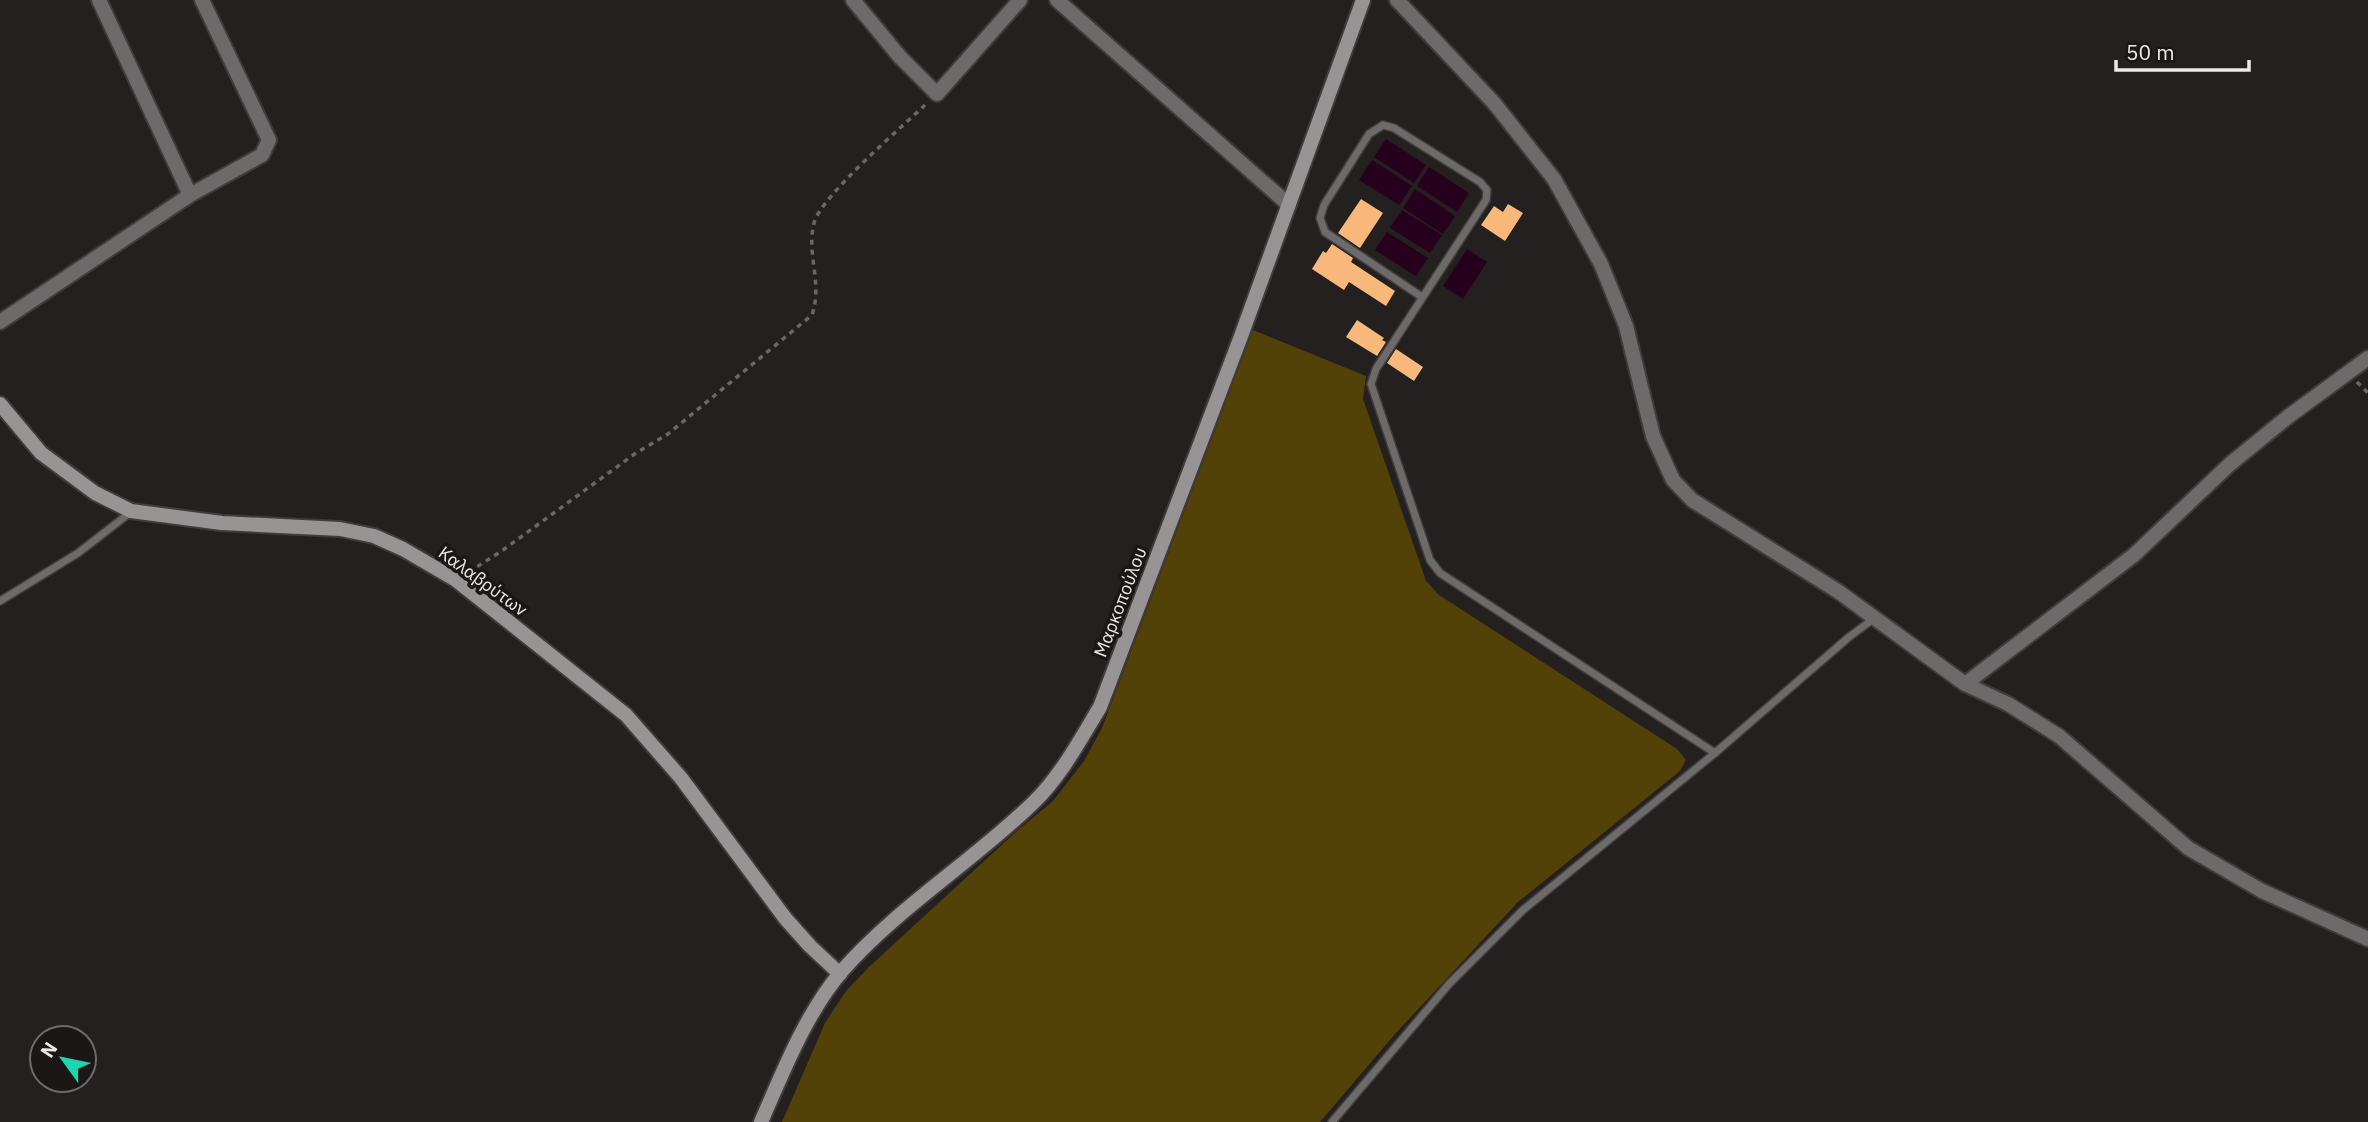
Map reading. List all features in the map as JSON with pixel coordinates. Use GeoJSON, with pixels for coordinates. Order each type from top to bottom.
{"type":"FeatureCollection","features":[{"type":"Feature","properties":{"kind":"main road","name":"Μαρκοπούλου"},"geometry":{"type":"LineString","coordinates":[[761,1122],[811,1018],[840,974],[876,937],[1035,802],[1072,754],[1100,707],[1226,377],[1363,0]]}},
{"type":"Feature","properties":{"kind":"main road","name":"Καλαβρύτων"},"geometry":{"type":"LineString","coordinates":[[0,404],[41,453],[94,493],[131,511],[222,523],[340,529],[374,536],[403,549],[456,580],[626,716],[681,778],[785,918],[840,974]]}},
{"type":"Feature","properties":{"kind":"street"},"geometry":{"type":"LineString","coordinates":[[99,0],[190,195]]}},
{"type":"Feature","properties":{"kind":"street"},"geometry":{"type":"LineString","coordinates":[[0,322],[190,195],[262,155],[269,140],[202,0]]}},
{"type":"Feature","properties":{"kind":"street"},"geometry":{"type":"LineString","coordinates":[[853,0],[900,57],[937,94],[1020,0]]}},
{"type":"Feature","properties":{"kind":"street"},"geometry":{"type":"LineString","coordinates":[[1056,0],[1289,205]]}},
{"type":"Feature","properties":{"kind":"street"},"geometry":{"type":"LineString","coordinates":[[1397,0],[1494,103],[1554,179],[1601,264],[1626,326],[1653,436],[1673,480],[1692,500],[1876,617],[1965,684],[2008,704],[2059,736],[2188,848],[2262,891],[2368,939]]}},
{"type":"Feature","properties":{"kind":"street"},"geometry":{"type":"LineString","coordinates":[[1965,684],[2134,555],[2230,464],[2289,415],[2368,358]]}},
{"type":"Feature","properties":{"kind":"lane"},"geometry":{"type":"LineString","coordinates":[[1422,297],[1325,232],[1320,218],[1324,205],[1369,134],[1382,125],[1394,128],[1480,182],[1487,190],[1486,200],[1376,369],[1371,384],[1430,560],[1440,573],[1715,753]]}},
{"type":"Feature","properties":{"kind":"lane"},"geometry":{"type":"LineString","coordinates":[[0,601],[78,552],[131,511]]}},
{"type":"Feature","properties":{"kind":"lane"},"geometry":{"type":"LineString","coordinates":[[1332,1122],[1448,984],[1522,910],[1715,753],[1849,636],[1876,617]]}},
{"type":"Feature","properties":{"kind":"path"},"geometry":{"type":"LineString","coordinates":[[456,580],[503,550],[636,453],[668,434],[812,315],[817,300],[812,240],[814,222],[833,194],[937,94]]}},
{"type":"Feature","properties":{"kind":"shaded area"},"geometry":{"type":"Polygon","coordinates":[[[1386,139],[1426,165],[1414,183],[1374,157],[1386,139]]]}},
{"type":"Feature","properties":{"kind":"shaded area"},"geometry":{"type":"Polygon","coordinates":[[[1372,160],[1412,186],[1399,205],[1359,180],[1372,160]]]}},
{"type":"Feature","properties":{"kind":"shaded area"},"geometry":{"type":"Polygon","coordinates":[[[1429,167],[1469,193],[1457,212],[1417,186],[1429,167]]]}},
{"type":"Feature","properties":{"kind":"shaded area"},"geometry":{"type":"Polygon","coordinates":[[[1415,189],[1455,216],[1443,234],[1403,208],[1415,189]]]}},
{"type":"Feature","properties":{"kind":"shaded area"},"geometry":{"type":"Polygon","coordinates":[[[1402,210],[1442,235],[1430,253],[1390,228],[1402,210]]]}},
{"type":"Feature","properties":{"kind":"shaded area"},"geometry":{"type":"Polygon","coordinates":[[[1387,232],[1428,258],[1416,276],[1375,250],[1387,232]]]}},
{"type":"Feature","properties":{"kind":"shaded area"},"geometry":{"type":"Polygon","coordinates":[[[1467,249],[1487,262],[1463,299],[1443,286],[1467,249]]]}},
{"type":"Feature","properties":{"kind":"shaded area"},"geometry":{"type":"Polygon","coordinates":[[[1253,330],[1366,376],[1363,399],[1426,581],[1439,595],[1677,749],[1686,760],[1680,771],[1518,902],[1395,1034],[1320,1122],[782,1122],[825,1023],[846,991],[1018,830],[1053,801],[1084,761],[1102,728],[1253,330]]]}},
{"type":"Feature","properties":{"kind":"building"},"geometry":{"type":"Polygon","coordinates":[[[1361,199],[1383,213],[1360,248],[1338,233],[1361,199]]]}},
{"type":"Feature","properties":{"kind":"building"},"geometry":{"type":"Polygon","coordinates":[[[1508,204],[1523,213],[1505,241],[1481,225],[1494,206],[1503,212],[1508,204]]]}},
{"type":"Feature","properties":{"kind":"building"},"geometry":{"type":"Polygon","coordinates":[[[1332,244],[1353,258],[1351,262],[1395,291],[1386,306],[1349,282],[1344,290],[1312,269],[1323,251],[1326,253],[1332,244]]]}},
{"type":"Feature","properties":{"kind":"building"},"geometry":{"type":"Polygon","coordinates":[[[1357,320],[1384,338],[1382,340],[1386,342],[1377,356],[1346,337],[1357,320]]]}},
{"type":"Feature","properties":{"kind":"building"},"geometry":{"type":"Polygon","coordinates":[[[1396,349],[1423,367],[1414,381],[1387,363],[1396,349]]]}}]}
